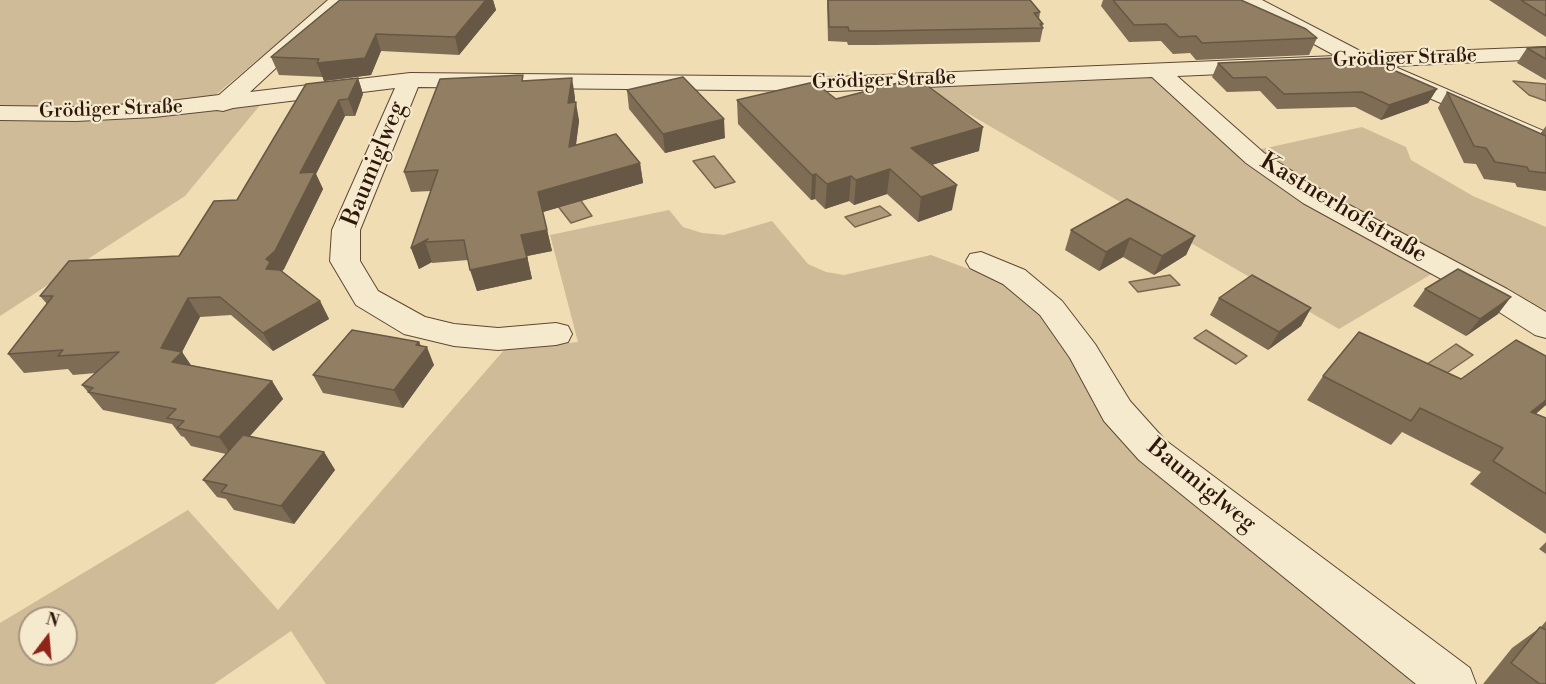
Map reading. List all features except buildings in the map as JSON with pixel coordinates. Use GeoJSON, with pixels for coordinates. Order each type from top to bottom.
{"type":"FeatureCollection","features":[{"type":"Feature","properties":{"kind":"street"},"geometry":{"type":"LineString","coordinates":[[223,104],[339,0]]}},
{"type":"Feature","properties":{"kind":"street"},"geometry":{"type":"LineString","coordinates":[[1247,0],[1360,60],[1546,141]]}},
{"type":"Feature","properties":{"kind":"street","name":"Grödiger Straße"},"geometry":{"type":"LineString","coordinates":[[0,113],[109,112],[223,104],[410,80],[836,84],[1546,53]]}},
{"type":"Feature","properties":{"kind":"street","name":"Kastnerhofstraße"},"geometry":{"type":"LineString","coordinates":[[1156,69],[1255,158],[1313,197],[1496,296],[1546,327]]}},
{"type":"Feature","properties":{"kind":"street","name":"Baumiglweg"},"geometry":{"type":"LineString","coordinates":[[410,80],[346,230],[345,261],[366,298],[415,326],[454,335],[498,339],[556,334]]}},
{"type":"Feature","properties":{"kind":"street","name":"Baumiglweg"},"geometry":{"type":"LineString","coordinates":[[981,261],[1014,277],[1051,308],[1083,352],[1117,411],[1152,450],[1453,684]]}},
{"type":"Feature","properties":{"kind":"shaded area"},"geometry":{"type":"Polygon","coordinates":[[[0,0],[329,0],[212,98],[81,107],[0,106],[0,0]]]}},
{"type":"Feature","properties":{"kind":"shaded area"},"geometry":{"type":"Polygon","coordinates":[[[1149,74],[1257,150],[1362,127],[1406,147],[1411,160],[1473,196],[1546,227],[1546,310],[1458,262],[1440,269],[1339,329],[919,85],[1149,74]]]}},
{"type":"Feature","properties":{"kind":"shaded area"},"geometry":{"type":"Polygon","coordinates":[[[1513,81],[1546,84],[1546,101],[1529,95],[1513,81]]]}},
{"type":"Feature","properties":{"kind":"shaded area"},"geometry":{"type":"Polygon","coordinates":[[[261,104],[185,196],[0,316],[0,116],[261,104]]]}},
{"type":"Feature","properties":{"kind":"shaded area"},"geometry":{"type":"Polygon","coordinates":[[[714,156],[735,182],[715,188],[693,161],[714,156]]]}},
{"type":"Feature","properties":{"kind":"shaded area"},"geometry":{"type":"Polygon","coordinates":[[[579,198],[592,216],[571,223],[557,205],[579,198]]]}},
{"type":"Feature","properties":{"kind":"shaded area"},"geometry":{"type":"Polygon","coordinates":[[[880,206],[891,215],[855,227],[845,217],[880,206]]]}},
{"type":"Feature","properties":{"kind":"shaded area"},"geometry":{"type":"Polygon","coordinates":[[[669,210],[683,227],[702,233],[724,235],[772,221],[808,264],[826,272],[844,275],[931,255],[1006,283],[1040,314],[1122,435],[1436,684],[326,684],[291,631],[214,684],[0,684],[0,623],[18,612],[18,666],[78,666],[78,606],[28,606],[188,510],[278,610],[504,350],[578,342],[550,235],[669,210]]]}},
{"type":"Feature","properties":{"kind":"shaded area"},"geometry":{"type":"Polygon","coordinates":[[[1170,275],[1180,285],[1138,292],[1129,282],[1170,275]]]}},
{"type":"Feature","properties":{"kind":"shaded area"},"geometry":{"type":"Polygon","coordinates":[[[1206,330],[1247,356],[1236,364],[1194,338],[1206,330]]]}},
{"type":"Feature","properties":{"kind":"shaded area"},"geometry":{"type":"Polygon","coordinates":[[[1456,344],[1473,355],[1438,379],[1420,369],[1456,344]]]}}]}
